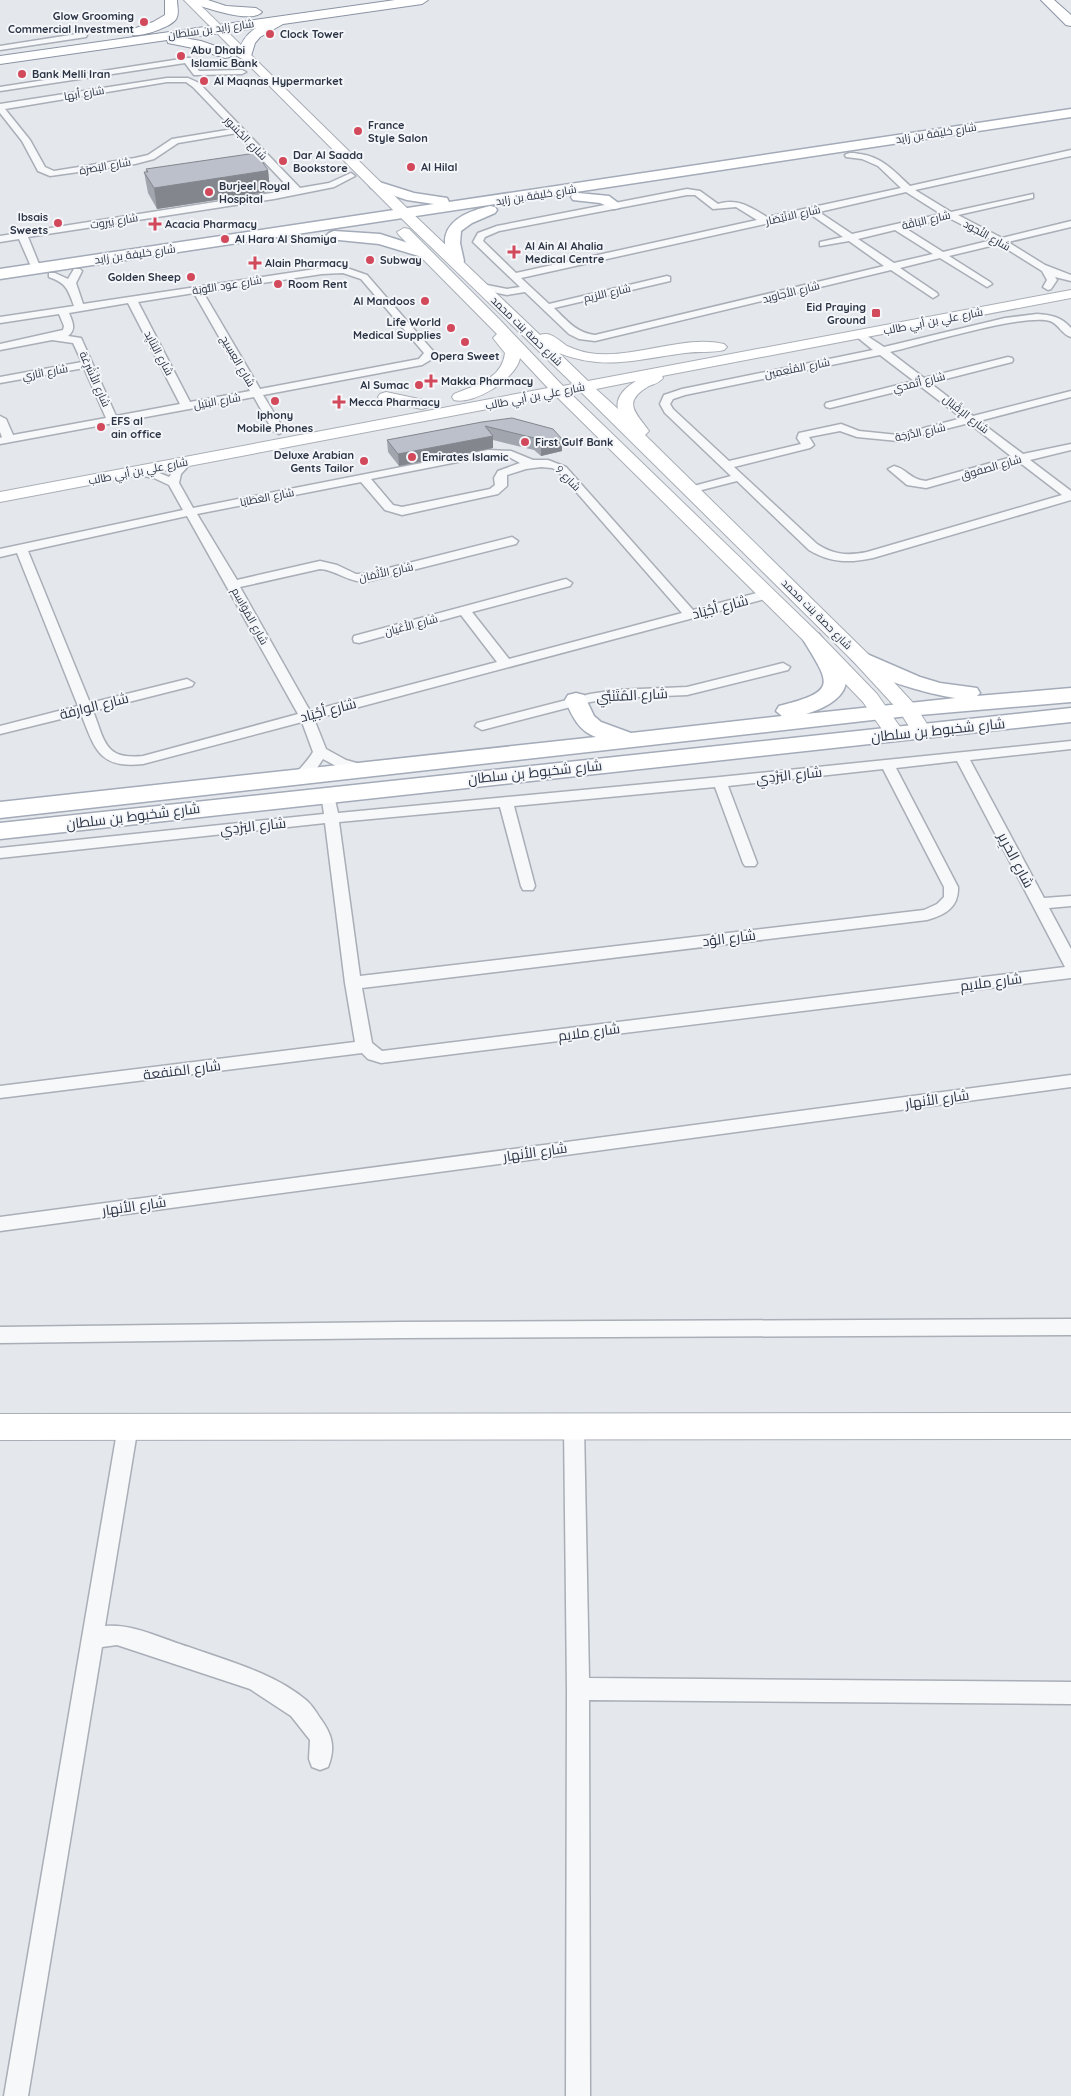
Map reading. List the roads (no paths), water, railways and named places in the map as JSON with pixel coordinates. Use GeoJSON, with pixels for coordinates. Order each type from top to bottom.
{"type":"FeatureCollection","features":[{"type":"Feature","properties":{"kind":"highway"},"geometry":{"type":"LineString","coordinates":[[130,34],[165,22],[172,13],[172,0]]}},
{"type":"Feature","properties":{"kind":"highway"},"geometry":{"type":"LineString","coordinates":[[196,0],[218,8],[244,12],[345,5]]}},
{"type":"Feature","properties":{"kind":"highway","name":"شارع زايد بن سلطان"},"geometry":{"type":"LineString","coordinates":[[0,60],[378,0]]}},
{"type":"Feature","properties":{"kind":"highway","name":"شارع زايد بن سلطان"},"geometry":{"type":"LineString","coordinates":[[0,54],[130,34],[296,17],[422,0]]}},
{"type":"Feature","properties":{"kind":"highway"},"geometry":{"type":"LineString","coordinates":[[1047,0],[1071,22]]}},
{"type":"Feature","properties":{"kind":"highway"},"geometry":{"type":"LineString","coordinates":[[237,67],[248,41],[254,33],[273,24],[296,17]]}},
{"type":"Feature","properties":{"kind":"highway"},"geometry":{"type":"LineString","coordinates":[[84,35],[104,38]]}},
{"type":"Feature","properties":{"kind":"highway"},"geometry":{"type":"LineString","coordinates":[[70,50],[150,40],[169,40],[196,44],[225,54]]}},
{"type":"Feature","properties":{"kind":"main road","name":"شارع حصة بنت محمد"},"geometry":{"type":"LineString","coordinates":[[172,0],[207,26],[225,54],[237,67],[365,193],[401,218],[456,261],[654,453],[860,657],[908,709],[922,732]]}},
{"type":"Feature","properties":{"kind":"main road","name":"شارع حصة بنت محمد"},"geometry":{"type":"LineString","coordinates":[[189,0],[237,67],[252,81]]}},
{"type":"Feature","properties":{"kind":"main road","name":"شارع خليفة بن زايد"},"geometry":{"type":"LineString","coordinates":[[0,274],[310,232],[401,218],[480,203],[1071,112]]}},
{"type":"Feature","properties":{"kind":"main road","name":"شارع خليفة بن زايد"},"geometry":{"type":"LineString","coordinates":[[401,218],[496,209],[1071,123]]}},
{"type":"Feature","properties":{"kind":"main road","name":"شارع حصة بنت محمد"},"geometry":{"type":"LineString","coordinates":[[297,125],[351,176],[365,193]]}},
{"type":"Feature","properties":{"kind":"main road"},"geometry":{"type":"LineString","coordinates":[[617,205],[616,199],[618,195],[639,188]]}},
{"type":"Feature","properties":{"kind":"main road"},"geometry":{"type":"LineString","coordinates":[[310,232],[343,216],[365,193],[480,203]]}},
{"type":"Feature","properties":{"kind":"main road"},"geometry":{"type":"LineString","coordinates":[[578,197],[604,199],[617,205]]}},
{"type":"Feature","properties":{"kind":"main road"},"geometry":{"type":"LineString","coordinates":[[456,261],[451,239],[454,230],[458,225],[471,217],[496,209]]}},
{"type":"Feature","properties":{"kind":"main road","name":"شارع حصة بنت محمد"},"geometry":{"type":"LineString","coordinates":[[401,218],[422,252],[495,323],[554,385],[812,638],[881,712],[895,734]]}},
{"type":"Feature","properties":{"kind":"main road"},"geometry":{"type":"LineString","coordinates":[[310,232],[380,239],[422,252]]}},
{"type":"Feature","properties":{"kind":"main road","name":"شارع خليفة بن زايد"},"geometry":{"type":"LineString","coordinates":[[0,283],[246,246],[310,232]]}},
{"type":"Feature","properties":{"kind":"main road"},"geometry":{"type":"LineString","coordinates":[[233,256],[246,246]]}},
{"type":"Feature","properties":{"kind":"main road"},"geometry":{"type":"LineString","coordinates":[[433,285],[442,272]]}},
{"type":"Feature","properties":{"kind":"main road","name":"شارع علي بن أبي طالب"},"geometry":{"type":"LineString","coordinates":[[0,483],[460,396],[578,381],[722,354],[1071,283]]}},
{"type":"Feature","properties":{"kind":"main road","name":"شارع علي بن أبي طالب"},"geometry":{"type":"LineString","coordinates":[[722,354],[861,335],[1071,294]]}},
{"type":"Feature","properties":{"kind":"main road"},"geometry":{"type":"LineString","coordinates":[[506,310],[532,326],[559,348],[583,357],[629,358],[687,348],[722,354]]}},
{"type":"Feature","properties":{"kind":"main road"},"geometry":{"type":"LineString","coordinates":[[460,396],[490,384],[501,377],[511,366],[513,352],[498,335],[495,323],[470,318]]}},
{"type":"Feature","properties":{"kind":"main road"},"geometry":{"type":"LineString","coordinates":[[654,453],[653,444],[626,410],[625,402],[628,395],[646,381],[706,367],[722,354]]}},
{"type":"Feature","properties":{"kind":"main road","name":"شارع علي بن أبي طالب"},"geometry":{"type":"LineString","coordinates":[[0,497],[411,419],[554,385]]}},
{"type":"Feature","properties":{"kind":"main road"},"geometry":{"type":"LineString","coordinates":[[386,397],[422,404]]}},
{"type":"Feature","properties":{"kind":"main road"},"geometry":{"type":"LineString","coordinates":[[411,419],[502,404],[546,406],[578,416],[601,438],[616,446]]}},
{"type":"Feature","properties":{"kind":"main road"},"geometry":{"type":"LineString","coordinates":[[702,732],[720,724],[799,709],[824,698],[832,691],[836,679],[812,638]]}},
{"type":"Feature","properties":{"kind":"main road"},"geometry":{"type":"LineString","coordinates":[[860,657],[904,679],[941,690],[1069,702]]}},
{"type":"Feature","properties":{"kind":"main road"},"geometry":{"type":"LineString","coordinates":[[570,702],[590,726],[600,731],[632,740]]}},
{"type":"Feature","properties":{"kind":"main road"},"geometry":{"type":"LineString","coordinates":[[556,749],[576,730],[570,702]]}},
{"type":"Feature","properties":{"kind":"main road"},"geometry":{"type":"LineString","coordinates":[[954,728],[931,724],[925,719],[930,716],[1069,702]]}},
{"type":"Feature","properties":{"kind":"main road","name":"شارع شخبوط بن سلطان"},"geometry":{"type":"LineString","coordinates":[[0,810],[908,709],[1069,702]]}},
{"type":"Feature","properties":{"kind":"main road","name":"شارع شخبوط بن سلطان"},"geometry":{"type":"LineString","coordinates":[[0,831],[328,794],[922,732],[954,728],[1069,702]]}},
{"type":"Feature","properties":{"kind":"main road"},"geometry":{"type":"LineString","coordinates":[[0,1427],[1071,1426]]}},
{"type":"Feature","properties":{"kind":"street"},"geometry":{"type":"LineString","coordinates":[[0,48],[84,35]]}},
{"type":"Feature","properties":{"kind":"street","name":"شارع الجُسُور"},"geometry":{"type":"LineString","coordinates":[[0,89],[183,61],[192,77],[238,130],[297,191]]}},
{"type":"Feature","properties":{"kind":"street","name":"شارع أبها"},"geometry":{"type":"LineString","coordinates":[[0,107],[192,77],[237,67]]}},
{"type":"Feature","properties":{"kind":"street","name":"شارع البَصرَة"},"geometry":{"type":"LineString","coordinates":[[0,107],[26,140],[41,169],[53,174],[135,161],[151,157],[175,141],[238,130]]}},
{"type":"Feature","properties":{"kind":"street","name":"شارع الانْتِصَار"},"geometry":{"type":"LineString","coordinates":[[515,276],[1071,153]]}},
{"type":"Feature","properties":{"kind":"street","name":"شارع النُجود"},"geometry":{"type":"LineString","coordinates":[[849,156],[882,158],[909,189],[949,215],[1001,241],[1047,271],[1071,278]]}},
{"type":"Feature","properties":{"kind":"street","name":"شارع بَيروت"},"geometry":{"type":"LineString","coordinates":[[0,239],[297,191],[337,183],[351,176]]}},
{"type":"Feature","properties":{"kind":"street","name":"شارع الأجاويد"},"geometry":{"type":"LineString","coordinates":[[766,221],[738,204],[732,203],[716,207],[699,194],[690,192],[497,229],[481,235],[478,239],[480,246],[515,276],[522,290],[547,306],[577,335],[590,338],[604,338],[1071,224]]}},
{"type":"Feature","properties":{"kind":"street","name":"شارع البَاقَة"},"geometry":{"type":"LineString","coordinates":[[823,244],[1030,196]]}},
{"type":"Feature","properties":{"kind":"street"},"geometry":{"type":"LineString","coordinates":[[812,211],[933,295]]}},
{"type":"Feature","properties":{"kind":"street"},"geometry":{"type":"LineString","coordinates":[[897,227],[986,284]]}},
{"type":"Feature","properties":{"kind":"street"},"geometry":{"type":"LineString","coordinates":[[23,236],[36,269]]}},
{"type":"Feature","properties":{"kind":"street","name":"شارع عود التُّوبَة"},"geometry":{"type":"LineString","coordinates":[[0,320],[329,270],[350,271],[364,277],[429,353]]}},
{"type":"Feature","properties":{"kind":"street"},"geometry":{"type":"LineString","coordinates":[[71,286],[77,271]]}},
{"type":"Feature","properties":{"kind":"street"},"geometry":{"type":"LineString","coordinates":[[1047,271],[1052,280],[1048,287]]}},
{"type":"Feature","properties":{"kind":"street"},"geometry":{"type":"LineString","coordinates":[[52,275],[61,278],[71,286],[79,307]]}},
{"type":"Feature","properties":{"kind":"street","name":"شارع اللزيم"},"geometry":{"type":"LineString","coordinates":[[547,306],[667,279]]}},
{"type":"Feature","properties":{"kind":"street"},"geometry":{"type":"LineString","coordinates":[[482,287],[498,292],[522,290]]}},
{"type":"Feature","properties":{"kind":"street","name":"شارع العِسِيج"},"geometry":{"type":"LineString","coordinates":[[197,290],[279,430]]}},
{"type":"Feature","properties":{"kind":"street"},"geometry":{"type":"LineString","coordinates":[[506,310],[506,298],[522,290]]}},
{"type":"Feature","properties":{"kind":"street","name":"شارع البَنَايِد"},"geometry":{"type":"LineString","coordinates":[[131,300],[187,406]]}},
{"type":"Feature","properties":{"kind":"street"},"geometry":{"type":"LineString","coordinates":[[0,347],[64,334],[69,328],[62,310]]}},
{"type":"Feature","properties":{"kind":"street"},"geometry":{"type":"LineString","coordinates":[[1037,317],[1056,319],[1071,334]]}},
{"type":"Feature","properties":{"kind":"street","name":"شارع المُنْعِمِين"},"geometry":{"type":"LineString","coordinates":[[1037,317],[1005,321],[882,351],[682,392],[668,397],[665,404],[669,411],[813,547],[826,555],[843,559],[869,555],[1070,496]]}},
{"type":"Feature","properties":{"kind":"street","name":"شارع الإِقْبَال"},"geometry":{"type":"LineString","coordinates":[[861,335],[974,420],[1070,496]]}},
{"type":"Feature","properties":{"kind":"street","name":"شارع الأَشْرِعَة"},"geometry":{"type":"LineString","coordinates":[[54,337],[68,337],[77,340],[113,421]]}},
{"type":"Feature","properties":{"kind":"street","name":"شارع البتيل"},"geometry":{"type":"LineString","coordinates":[[4,441],[422,362],[428,357],[429,353]]}},
{"type":"Feature","properties":{"kind":"street","name":"شارع أثمدي"},"geometry":{"type":"LineString","coordinates":[[830,405],[1008,360]]}},
{"type":"Feature","properties":{"kind":"street","name":"شارع اثاري"},"geometry":{"type":"LineString","coordinates":[[0,380],[89,364]]}},
{"type":"Feature","properties":{"kind":"street","name":"شارع الدَّرَجَة"},"geometry":{"type":"LineString","coordinates":[[727,465],[857,434],[898,438],[1071,394]]}},
{"type":"Feature","properties":{"kind":"street"},"geometry":{"type":"LineString","coordinates":[[0,419],[4,441]]}},
{"type":"Feature","properties":{"kind":"street","name":"شارع الصفوق"},"geometry":{"type":"LineString","coordinates":[[911,483],[929,485],[1022,458],[1071,447]]}},
{"type":"Feature","properties":{"kind":"street","name":"شارع العَطَايَا"},"geometry":{"type":"LineString","coordinates":[[0,553],[189,512],[497,453],[516,456],[533,465]]}},
{"type":"Feature","properties":{"kind":"street"},"geometry":{"type":"LineString","coordinates":[[132,472],[157,475],[173,484],[176,473],[186,462]]}},
{"type":"Feature","properties":{"kind":"street","name":"شارع 9"},"geometry":{"type":"LineString","coordinates":[[364,478],[389,508],[402,511],[494,492],[501,486],[500,476],[502,474],[550,462],[562,469],[690,615]]}},
{"type":"Feature","properties":{"kind":"street"},"geometry":{"type":"LineString","coordinates":[[894,469],[911,483]]}},
{"type":"Feature","properties":{"kind":"street"},"geometry":{"type":"LineString","coordinates":[[690,490],[740,476]]}},
{"type":"Feature","properties":{"kind":"street","name":"شارع المَوَاسِم"},"geometry":{"type":"LineString","coordinates":[[173,484],[233,585],[306,716],[320,752]]}},
{"type":"Feature","properties":{"kind":"street","name":"شارع الأَثْمَان"},"geometry":{"type":"LineString","coordinates":[[233,585],[320,565],[333,566],[349,576],[360,579],[512,541]]}},
{"type":"Feature","properties":{"kind":"street","name":"شارع أجْيَاد"},"geometry":{"type":"LineString","coordinates":[[21,548],[101,748],[107,756],[114,760],[133,761],[148,759],[768,594]]}},
{"type":"Feature","properties":{"kind":"street","name":"شارع الأَعْيان"},"geometry":{"type":"LineString","coordinates":[[358,639],[566,584]]}},
{"type":"Feature","properties":{"kind":"street"},"geometry":{"type":"LineString","coordinates":[[464,611],[505,663]]}},
{"type":"Feature","properties":{"kind":"street","name":"شارع المُتَنَبِّي"},"geometry":{"type":"LineString","coordinates":[[482,726],[570,702],[619,693],[673,693],[783,666]]}},
{"type":"Feature","properties":{"kind":"street","name":"شارع الوارفة"},"geometry":{"type":"LineString","coordinates":[[0,730],[187,683]]}},
{"type":"Feature","properties":{"kind":"street","name":"شارع البَرْدِي"},"geometry":{"type":"LineString","coordinates":[[0,853],[330,818],[720,782],[1071,745]]}},
{"type":"Feature","properties":{"kind":"street"},"geometry":{"type":"LineString","coordinates":[[299,778],[312,765],[320,752],[341,763],[367,770]]}},
{"type":"Feature","properties":{"kind":"street","name":"شارع الحَرِير"},"geometry":{"type":"LineString","coordinates":[[961,756],[1071,964]]}},
{"type":"Feature","properties":{"kind":"street","name":"شارع الوُد"},"geometry":{"type":"LineString","coordinates":[[353,983],[927,915],[936,912],[951,898],[951,888],[887,764]]}},
{"type":"Feature","properties":{"kind":"street"},"geometry":{"type":"LineString","coordinates":[[720,782],[750,863]]}},
{"type":"Feature","properties":{"kind":"street"},"geometry":{"type":"LineString","coordinates":[[328,794],[353,983],[364,1047]]}},
{"type":"Feature","properties":{"kind":"street"},"geometry":{"type":"LineString","coordinates":[[506,802],[528,886]]}},
{"type":"Feature","properties":{"kind":"street"},"geometry":{"type":"LineString","coordinates":[[1039,904],[1071,900]]}},
{"type":"Feature","properties":{"kind":"street","name":"شارع ملايم"},"geometry":{"type":"LineString","coordinates":[[364,1047],[373,1055],[396,1056],[1071,972]]}},
{"type":"Feature","properties":{"kind":"street","name":"شارع المَنفعة"},"geometry":{"type":"LineString","coordinates":[[0,1092],[364,1047]]}},
{"type":"Feature","properties":{"kind":"street","name":"شارع الأنهار"},"geometry":{"type":"LineString","coordinates":[[0,1224],[1071,1081]]}},
{"type":"Feature","properties":{"kind":"street"},"geometry":{"type":"LineString","coordinates":[[0,1335],[400,1330],[1071,1328]]}},
{"type":"Feature","properties":{"kind":"street"},"geometry":{"type":"LineString","coordinates":[[16,2096],[128,1426]]}},
{"type":"Feature","properties":{"kind":"street"},"geometry":{"type":"LineString","coordinates":[[574,1426],[578,1689],[578,2096]]}},
{"type":"Feature","properties":{"kind":"street"},"geometry":{"type":"LineString","coordinates":[[93,1638],[117,1636],[158,1647],[256,1681],[298,1708],[321,1737],[320,1759]]}},
{"type":"Feature","properties":{"kind":"street"},"geometry":{"type":"LineString","coordinates":[[578,1689],[1071,1693]]}},
{"type":"Feature","properties":{"kind":"place","name":"Glow Grooming Commercial Investment"},"geometry":{"type":"Point","coordinates":[144,22]}},
{"type":"Feature","properties":{"kind":"place","name":"Clock Tower"},"geometry":{"type":"Point","coordinates":[270,34]}},
{"type":"Feature","properties":{"kind":"place","name":"Abu Dhabi Islamic Bank"},"geometry":{"type":"Point","coordinates":[181,56]}},
{"type":"Feature","properties":{"kind":"place","name":"Bank Melli Iran"},"geometry":{"type":"Point","coordinates":[22,74]}},
{"type":"Feature","properties":{"kind":"place","name":"Al Maqnas Hypermarket"},"geometry":{"type":"Point","coordinates":[204,81]}},
{"type":"Feature","properties":{"kind":"place","name":"France Style Salon"},"geometry":{"type":"Point","coordinates":[358,131]}},
{"type":"Feature","properties":{"kind":"place","name":"Dar Al Saada Bookstore"},"geometry":{"type":"Point","coordinates":[283,161]}},
{"type":"Feature","properties":{"kind":"place","name":"Al Hilal"},"geometry":{"type":"Point","coordinates":[411,167]}},
{"type":"Feature","properties":{"kind":"place","name":"Burjeel Royal Hospital"},"geometry":{"type":"Point","coordinates":[209,192]}},
{"type":"Feature","properties":{"kind":"place","name":"Ibsais Sweets"},"geometry":{"type":"Point","coordinates":[58,223]}},
{"type":"Feature","properties":{"kind":"place","name":"Acacia Pharmacy"},"geometry":{"type":"Point","coordinates":[155,224]}},
{"type":"Feature","properties":{"kind":"place","name":"Al Hara Al Shamiya"},"geometry":{"type":"Point","coordinates":[225,239]}},
{"type":"Feature","properties":{"kind":"place","name":"Al Ain Al Ahalia Medical Centre"},"geometry":{"type":"Point","coordinates":[514,252]}},
{"type":"Feature","properties":{"kind":"place","name":"Subway"},"geometry":{"type":"Point","coordinates":[370,260]}},
{"type":"Feature","properties":{"kind":"place","name":"Alain Pharmacy"},"geometry":{"type":"Point","coordinates":[255,263]}},
{"type":"Feature","properties":{"kind":"place","name":"Golden Sheep"},"geometry":{"type":"Point","coordinates":[191,277]}},
{"type":"Feature","properties":{"kind":"place","name":"Room Rent"},"geometry":{"type":"Point","coordinates":[278,284]}},
{"type":"Feature","properties":{"kind":"place","name":"Al Mandoos"},"geometry":{"type":"Point","coordinates":[425,301]}},
{"type":"Feature","properties":{"kind":"place","name":"Eid Praying Ground"},"geometry":{"type":"Point","coordinates":[876,313]}},
{"type":"Feature","properties":{"kind":"place","name":"Life World Medical Supplies"},"geometry":{"type":"Point","coordinates":[451,328]}},
{"type":"Feature","properties":{"kind":"place","name":"Opera Sweet"},"geometry":{"type":"Point","coordinates":[465,342]}},
{"type":"Feature","properties":{"kind":"place","name":"Makka Pharmacy"},"geometry":{"type":"Point","coordinates":[431,381]}},
{"type":"Feature","properties":{"kind":"place","name":"Al Sumac"},"geometry":{"type":"Point","coordinates":[419,385]}},
{"type":"Feature","properties":{"kind":"place","name":"Iphony Mobile Phones"},"geometry":{"type":"Point","coordinates":[275,401]}},
{"type":"Feature","properties":{"kind":"place","name":"Mecca Pharmacy"},"geometry":{"type":"Point","coordinates":[339,402]}},
{"type":"Feature","properties":{"kind":"place","name":"EFS al ain office"},"geometry":{"type":"Point","coordinates":[101,427]}},
{"type":"Feature","properties":{"kind":"place","name":"First Gulf Bank"},"geometry":{"type":"Point","coordinates":[525,442]}},
{"type":"Feature","properties":{"kind":"place","name":"Emirates Islamic"},"geometry":{"type":"Point","coordinates":[412,457]}},
{"type":"Feature","properties":{"kind":"place","name":"Deluxe Arabian Gents Tailor"},"geometry":{"type":"Point","coordinates":[364,461]}}]}
